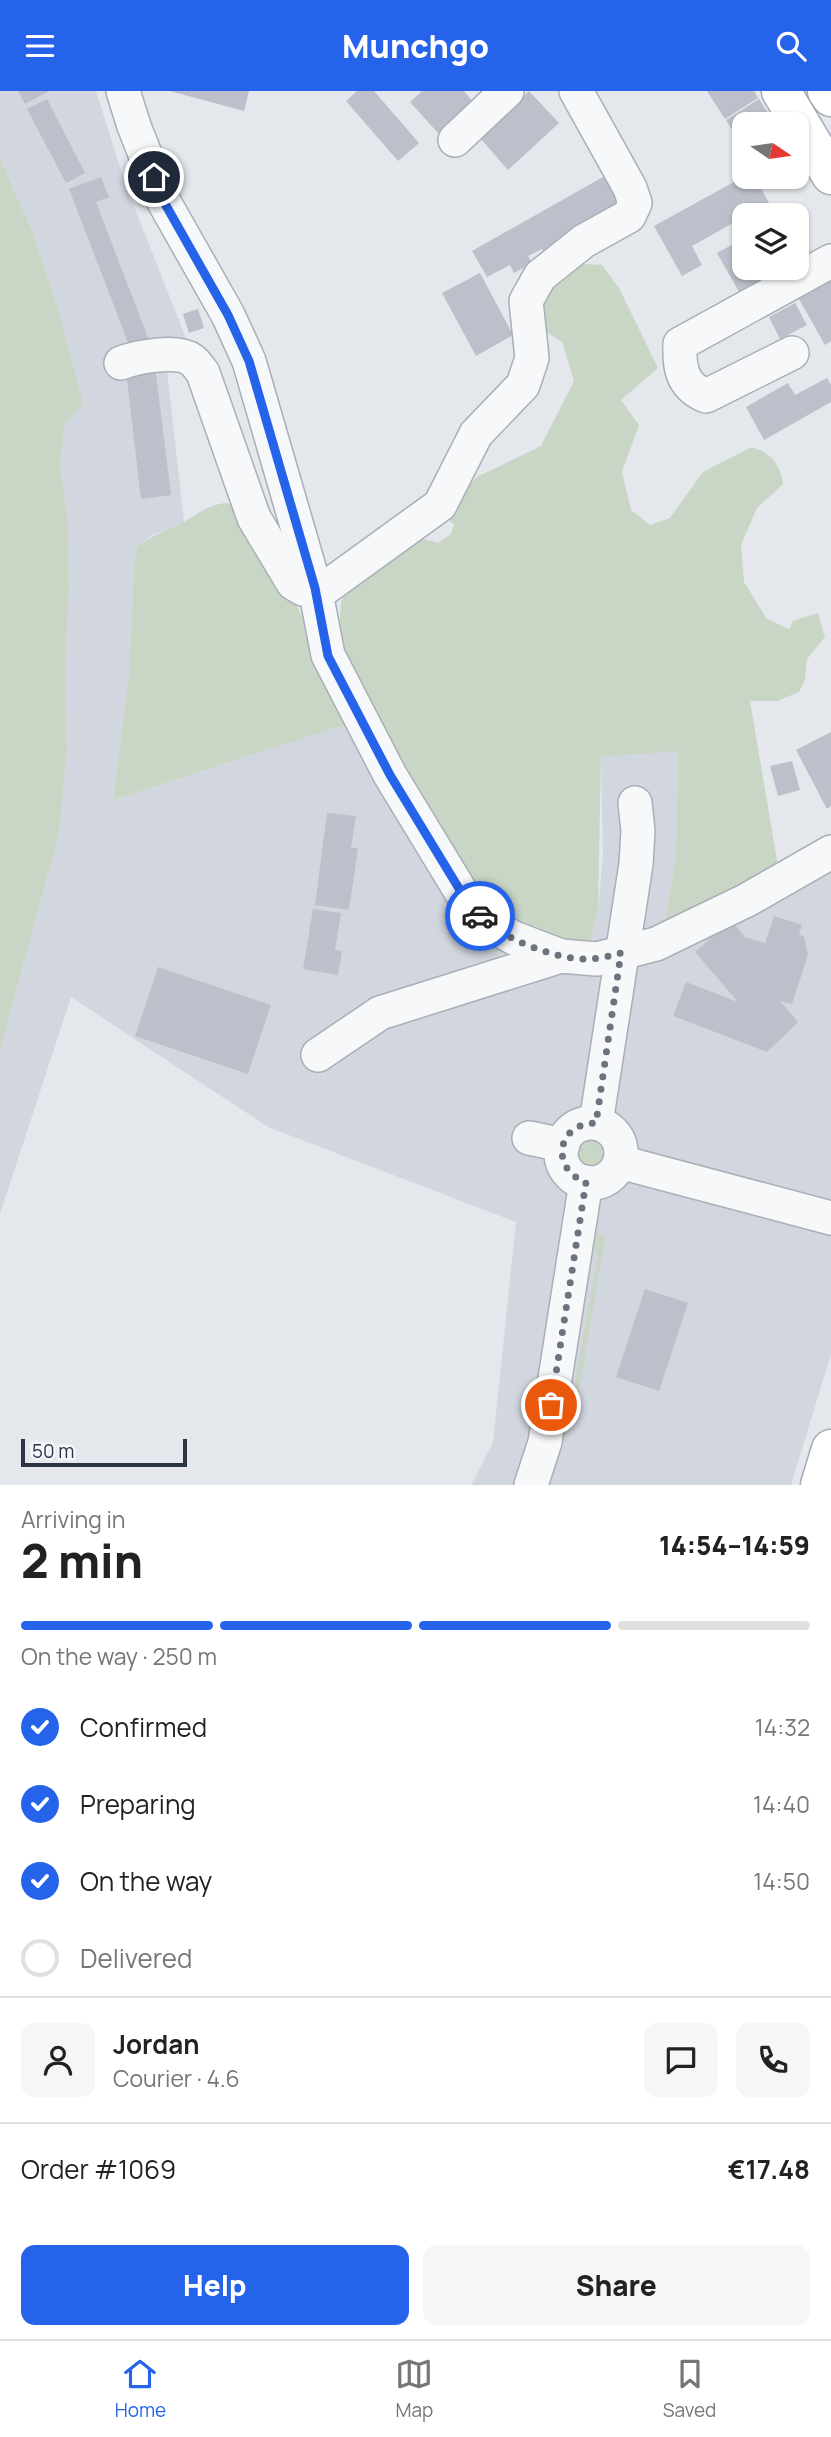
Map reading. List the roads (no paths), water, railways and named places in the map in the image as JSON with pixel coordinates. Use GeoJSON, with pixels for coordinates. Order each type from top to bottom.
{"type":"FeatureCollection","features":[{"type":"Feature","properties":{"kind":"main road"},"geometry":{"type":"LineString","coordinates":[[781,91],[831,175]]}},
{"type":"Feature","properties":{"kind":"main road"},"geometry":{"type":"LineString","coordinates":[[827,91],[831,97]]}},
{"type":"Feature","properties":{"kind":"main road"},"geometry":{"type":"LineString","coordinates":[[820,1485],[831,1449]]}},
{"type":"Feature","properties":{"kind":"street"},"geometry":{"type":"LineString","coordinates":[[123,91],[164,202],[228,315],[249,361],[316,591],[328,656],[390,775],[469,905],[489,924],[514,938],[561,956]]}},
{"type":"Feature","properties":{"kind":"street"},"geometry":{"type":"LineString","coordinates":[[454,140],[507,91]]}},
{"type":"Feature","properties":{"kind":"street"},"geometry":{"type":"LineString","coordinates":[[121,363],[135,357],[179,354],[192,360],[203,373],[254,518],[293,583],[303,589],[316,591],[440,505],[476,434],[523,385],[532,358],[526,301],[540,276],[584,241],[629,216],[635,204],[629,188],[576,91]]}},
{"type":"Feature","properties":{"kind":"street"},"geometry":{"type":"LineString","coordinates":[[792,353],[706,396],[694,391],[684,379],[679,363],[680,344],[831,261]]}},
{"type":"Feature","properties":{"kind":"street"},"geometry":{"type":"LineString","coordinates":[[596,1123],[609,956],[636,864],[638,831],[635,803]]}},
{"type":"Feature","properties":{"kind":"street"},"geometry":{"type":"LineString","coordinates":[[318,1055],[380,1013],[561,956],[609,956],[656,944],[747,900],[831,852]]}},
{"type":"Feature","properties":{"kind":"street"},"geometry":{"type":"LineString","coordinates":[[596,1123],[617,1137],[620,1162],[613,1174],[594,1183],[577,1179],[564,1165],[563,1146],[565,1139],[575,1128],[596,1123]]}},
{"type":"Feature","properties":{"kind":"street"},"geometry":{"type":"LineString","coordinates":[[529,1138],[563,1146]]}},
{"type":"Feature","properties":{"kind":"street"},"geometry":{"type":"LineString","coordinates":[[620,1162],[831,1218]]}},
{"type":"Feature","properties":{"kind":"street"},"geometry":{"type":"LineString","coordinates":[[531,1485],[545,1442],[586,1182]]}}]}
